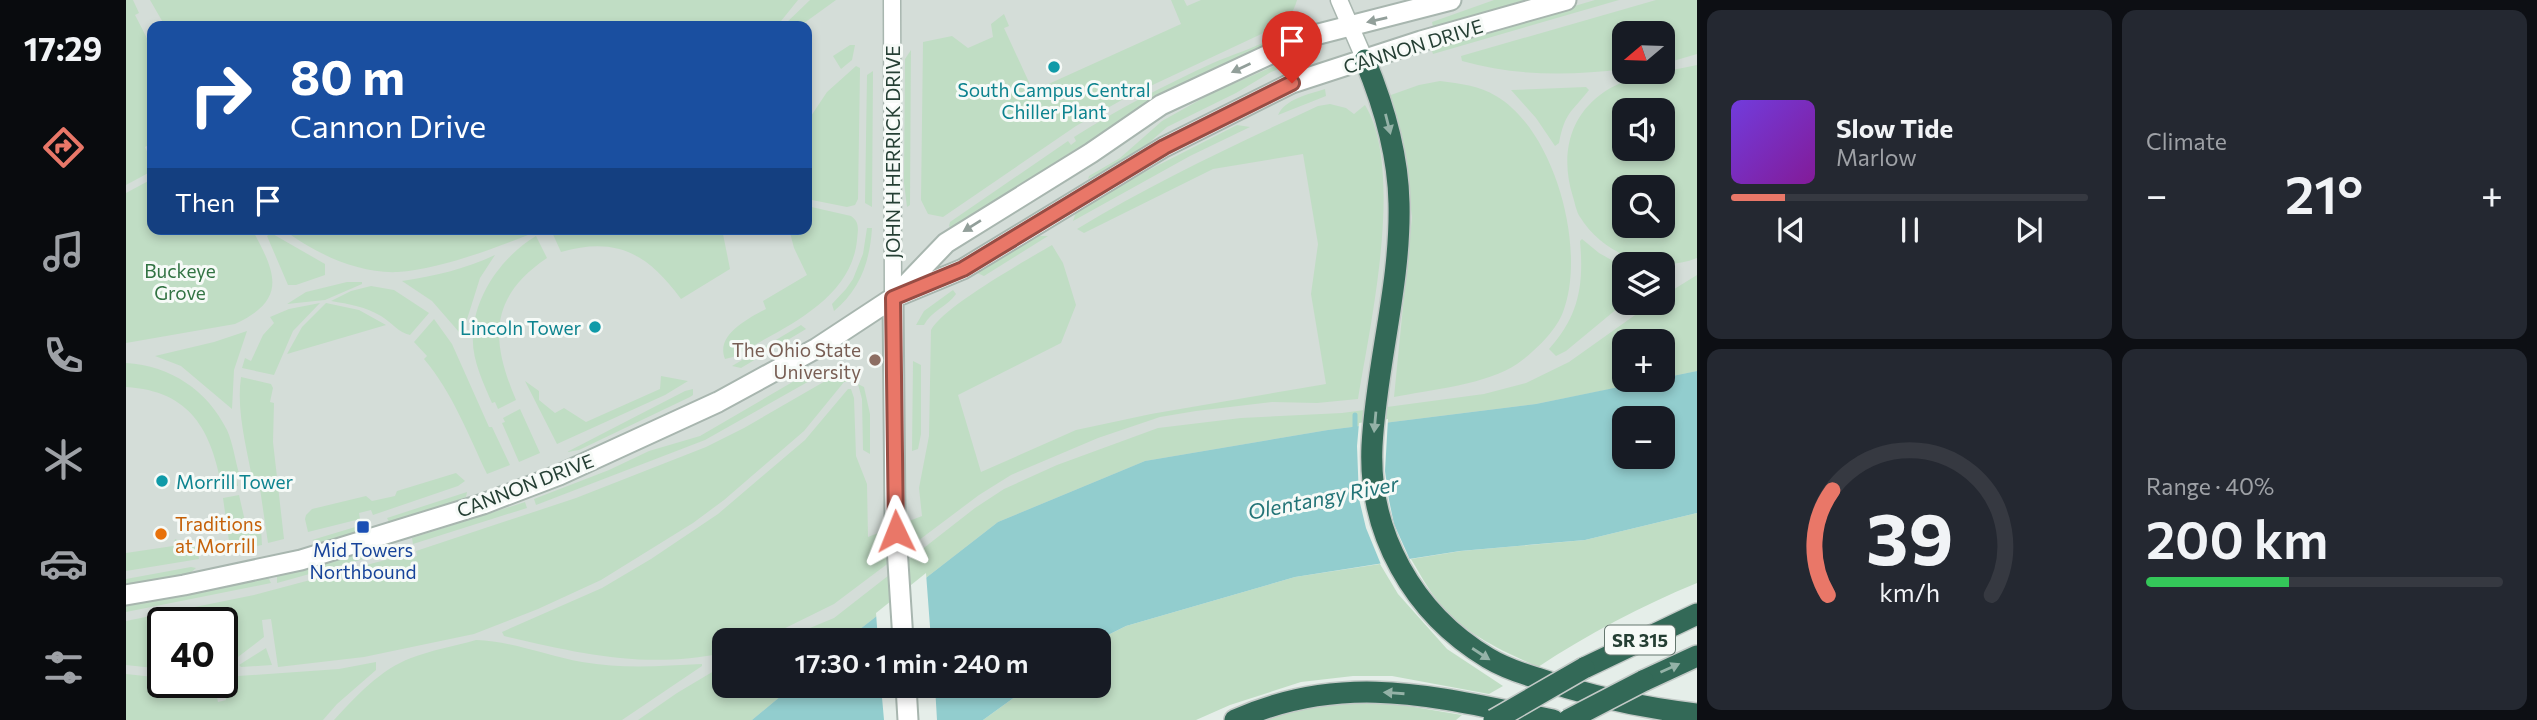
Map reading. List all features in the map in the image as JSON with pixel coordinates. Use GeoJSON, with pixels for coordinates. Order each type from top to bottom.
{"type":"FeatureCollection","features":[{"type":"Feature","properties":{"kind":"highway"},"geometry":{"type":"LineString","coordinates":[[1365,60],[1389,130],[1399,203],[1396,264],[1372,446],[1375,500],[1388,545],[1400,568],[1429,610],[1466,644],[1490,660],[1588,694],[1697,715]]}},
{"type":"Feature","properties":{"kind":"highway","name":"SR 315"},"geometry":{"type":"LineString","coordinates":[[1494,720],[1584,668],[1697,614]]}},
{"type":"Feature","properties":{"kind":"highway","name":"SR 315"},"geometry":{"type":"LineString","coordinates":[[1568,720],[1697,656]]}},
{"type":"Feature","properties":{"kind":"highway"},"geometry":{"type":"LineString","coordinates":[[1235,720],[1264,707],[1306,696],[1349,691],[1398,692],[1553,720]]}},
{"type":"Feature","properties":{"kind":"street","name":"JOHN H HERRICK DRIVE"},"geometry":{"type":"LineString","coordinates":[[892,0],[895,516],[902,628]]}},
{"type":"Feature","properties":{"kind":"street"},"geometry":{"type":"LineString","coordinates":[[1339,0],[1365,60]]}},
{"type":"Feature","properties":{"kind":"street","name":"CANNON DRIVE"},"geometry":{"type":"LineString","coordinates":[[893,298],[946,243],[1161,106],[1307,37],[1451,0]]}},
{"type":"Feature","properties":{"kind":"street","name":"CANNON DRIVE"},"geometry":{"type":"LineString","coordinates":[[126,595],[301,560],[483,504],[559,475],[718,402],[817,348],[893,298],[963,269],[1164,147],[1292,83],[1566,0]]}},
{"type":"Feature","properties":{"kind":"street"},"geometry":{"type":"LineString","coordinates":[[907,698],[908,720]]}},
{"type":"Feature","properties":{"kind":"shaded area","name":"The Ohio State University"},"geometry":{"type":"Polygon","coordinates":[[[126,0],[1697,0],[1697,436],[1675,425],[1675,406],[1612,406],[1612,422],[1003,628],[712,628],[712,698],[908,698],[909,720],[126,720],[126,0]]]}},
{"type":"Feature","properties":{"kind":"green space"},"geometry":{"type":"Polygon","coordinates":[[[126,0],[133,0],[139,13],[135,15],[147,38],[147,174],[126,185],[126,0]]]}},
{"type":"Feature","properties":{"kind":"green space"},"geometry":{"type":"Polygon","coordinates":[[[150,0],[798,0],[781,21],[162,21],[150,0]]]}},
{"type":"Feature","properties":{"kind":"green space"},"geometry":{"type":"Polygon","coordinates":[[[810,0],[836,0],[807,21],[788,21],[810,0]]]}},
{"type":"Feature","properties":{"kind":"green space"},"geometry":{"type":"Polygon","coordinates":[[[1171,0],[1184,0],[1187,6],[1201,0],[1297,0],[1289,16],[1274,28],[1127,97],[1076,126],[943,217],[928,214],[921,200],[923,42],[952,36],[968,48],[993,37],[991,24],[1004,14],[1009,26],[1004,28],[1033,91],[1181,24],[1171,0]]]}},
{"type":"Feature","properties":{"kind":"green space"},"geometry":{"type":"Polygon","coordinates":[[[1494,0],[1525,0],[1433,27],[1432,22],[1494,0]]]}},
{"type":"Feature","properties":{"kind":"green space"},"geometry":{"type":"Polygon","coordinates":[[[1595,0],[1619,0],[1433,54],[1431,48],[1595,0]]]}},
{"type":"Feature","properties":{"kind":"green space"},"geometry":{"type":"Polygon","coordinates":[[[1656,0],[1697,0],[1697,54],[1675,60],[1675,21],[1612,21],[1612,70],[1583,73],[1522,72],[1462,61],[1461,56],[1656,0]]]}},
{"type":"Feature","properties":{"kind":"green space"},"geometry":{"type":"Polygon","coordinates":[[[1296,22],[1301,26],[1291,35],[1155,103],[1074,150],[952,230],[949,226],[950,222],[1068,141],[1071,145],[1076,141],[1074,137],[1108,117],[1195,71],[1268,41],[1296,22]]]}},
{"type":"Feature","properties":{"kind":"green space"},"geometry":{"type":"Polygon","coordinates":[[[850,45],[855,45],[852,60],[841,69],[833,56],[850,45]]]}},
{"type":"Feature","properties":{"kind":"green space"},"geometry":{"type":"Polygon","coordinates":[[[911,50],[910,205],[907,207],[904,183],[905,59],[911,50]]]}},
{"type":"Feature","properties":{"kind":"green space"},"geometry":{"type":"Polygon","coordinates":[[[1304,53],[1306,58],[1271,72],[1236,93],[1167,127],[1135,155],[1088,179],[1120,158],[1162,121],[1212,93],[1304,53]]]}},
{"type":"Feature","properties":{"kind":"green space"},"geometry":{"type":"Polygon","coordinates":[[[1697,65],[1697,258],[1675,263],[1675,252],[1618,252],[1602,242],[1590,230],[1580,217],[1569,183],[1568,155],[1574,128],[1580,116],[1600,95],[1619,84],[1675,84],[1675,69],[1697,65]]]}},
{"type":"Feature","properties":{"kind":"green space"},"geometry":{"type":"Polygon","coordinates":[[[856,66],[860,68],[858,199],[855,205],[847,207],[812,200],[812,114],[827,92],[856,66]]]}},
{"type":"Feature","properties":{"kind":"green space"},"geometry":{"type":"Polygon","coordinates":[[[873,71],[872,207],[865,203],[867,75],[873,71]]]}},
{"type":"Feature","properties":{"kind":"green space"},"geometry":{"type":"Polygon","coordinates":[[[1440,81],[1489,92],[1517,113],[1535,135],[1561,193],[1571,257],[1569,286],[1563,312],[1550,334],[1517,364],[1491,377],[1394,397],[1412,217],[1401,138],[1388,96],[1440,81]]]}},
{"type":"Feature","properties":{"kind":"green space"},"geometry":{"type":"Polygon","coordinates":[[[1586,87],[1589,90],[1570,114],[1559,143],[1555,146],[1536,118],[1511,90],[1586,87]]]}},
{"type":"Feature","properties":{"kind":"green space"},"geometry":{"type":"Polygon","coordinates":[[[1325,89],[1326,96],[1278,115],[1281,109],[1292,101],[1325,89]]]}},
{"type":"Feature","properties":{"kind":"green space"},"geometry":{"type":"Polygon","coordinates":[[[1330,104],[1346,108],[1354,114],[1365,105],[1377,134],[1382,168],[1384,208],[1381,249],[1358,399],[1317,403],[1272,402],[1196,411],[1160,417],[1098,438],[1011,475],[979,495],[834,604],[785,628],[712,628],[712,655],[667,660],[614,657],[587,654],[504,636],[502,632],[602,588],[718,514],[805,440],[848,389],[851,389],[854,398],[856,456],[867,484],[868,537],[922,516],[919,488],[929,436],[931,330],[939,320],[968,297],[1052,245],[1063,263],[1076,305],[1061,343],[958,395],[981,472],[1076,430],[1151,414],[1326,384],[1311,294],[1318,244],[1303,154],[1213,169],[1084,233],[1077,229],[1196,164],[1318,106],[1330,104]]]}},
{"type":"Feature","properties":{"kind":"green space"},"geometry":{"type":"Polygon","coordinates":[[[1237,125],[1250,127],[1190,156],[1073,221],[1080,208],[1237,125]]]}},
{"type":"Feature","properties":{"kind":"green space","name":"Buckeye Grove"},"geometry":{"type":"Polygon","coordinates":[[[147,182],[147,235],[255,235],[271,271],[270,294],[264,305],[235,324],[126,343],[126,193],[147,182]]]}},
{"type":"Feature","properties":{"kind":"green space"},"geometry":{"type":"Polygon","coordinates":[[[812,207],[851,216],[857,224],[852,262],[828,297],[791,324],[725,359],[725,342],[735,328],[766,309],[763,301],[807,275],[791,235],[812,235],[812,207]]]}},
{"type":"Feature","properties":{"kind":"green space"},"geometry":{"type":"Polygon","coordinates":[[[867,228],[872,228],[871,240],[862,274],[851,294],[834,311],[832,304],[853,279],[863,254],[867,228]]]}},
{"type":"Feature","properties":{"kind":"green space"},"geometry":{"type":"Polygon","coordinates":[[[274,235],[325,264],[325,275],[288,285],[267,236],[274,235]]]}},
{"type":"Feature","properties":{"kind":"green space"},"geometry":{"type":"Polygon","coordinates":[[[292,235],[527,235],[452,262],[398,272],[352,266],[308,246],[292,235]]]}},
{"type":"Feature","properties":{"kind":"green space"},"geometry":{"type":"Polygon","coordinates":[[[553,235],[723,235],[730,269],[681,299],[656,270],[630,253],[599,246],[561,252],[553,235]]]}},
{"type":"Feature","properties":{"kind":"green space"},"geometry":{"type":"Polygon","coordinates":[[[536,236],[547,258],[514,289],[500,322],[502,359],[516,400],[498,409],[495,402],[492,403],[476,361],[473,343],[475,319],[485,291],[502,265],[536,236]]]}},
{"type":"Feature","properties":{"kind":"green space"},"geometry":{"type":"Polygon","coordinates":[[[1037,236],[1048,236],[984,276],[977,273],[1037,236]]]}},
{"type":"Feature","properties":{"kind":"green space"},"geometry":{"type":"Polygon","coordinates":[[[1582,239],[1612,260],[1612,313],[1566,351],[1556,356],[1549,349],[1573,312],[1580,286],[1582,239]]]}},
{"type":"Feature","properties":{"kind":"green space"},"geometry":{"type":"Polygon","coordinates":[[[495,255],[480,278],[463,332],[459,332],[432,301],[402,281],[450,271],[495,255]]]}},
{"type":"Feature","properties":{"kind":"green space"},"geometry":{"type":"Polygon","coordinates":[[[1697,275],[1697,371],[1675,376],[1675,329],[1615,329],[1635,315],[1675,315],[1675,289],[1697,275]]]}},
{"type":"Feature","properties":{"kind":"green space"},"geometry":{"type":"Polygon","coordinates":[[[347,282],[362,284],[325,300],[287,304],[306,292],[347,282]]]}},
{"type":"Feature","properties":{"kind":"green space"},"geometry":{"type":"Polygon","coordinates":[[[371,286],[394,290],[429,313],[410,335],[369,310],[331,301],[351,291],[371,286]]]}},
{"type":"Feature","properties":{"kind":"green space"},"geometry":{"type":"Polygon","coordinates":[[[953,290],[956,294],[953,298],[924,325],[916,325],[924,311],[953,290]]]}},
{"type":"Feature","properties":{"kind":"green space"},"geometry":{"type":"Polygon","coordinates":[[[320,303],[293,331],[274,375],[242,368],[245,358],[251,361],[263,335],[274,323],[270,317],[289,309],[320,303]]]}},
{"type":"Feature","properties":{"kind":"green space"},"geometry":{"type":"Polygon","coordinates":[[[326,303],[359,310],[386,325],[287,354],[302,327],[326,303]]]}},
{"type":"Feature","properties":{"kind":"green space"},"geometry":{"type":"Polygon","coordinates":[[[434,319],[452,344],[489,427],[492,427],[510,465],[487,474],[451,399],[424,359],[427,356],[414,342],[434,319]]]}},
{"type":"Feature","properties":{"kind":"green space"},"geometry":{"type":"Polygon","coordinates":[[[801,325],[806,329],[741,368],[732,366],[801,325]]]}},
{"type":"Feature","properties":{"kind":"green space"},"geometry":{"type":"Polygon","coordinates":[[[247,331],[234,370],[232,409],[181,366],[155,356],[214,342],[247,331]]]}},
{"type":"Feature","properties":{"kind":"green space"},"geometry":{"type":"Polygon","coordinates":[[[1612,331],[1612,389],[1536,404],[1328,430],[1145,461],[998,522],[861,628],[810,628],[834,618],[975,508],[1004,489],[1057,465],[1158,428],[1241,418],[1342,413],[1484,394],[1526,383],[1569,362],[1612,331]]]}},
{"type":"Feature","properties":{"kind":"green space"},"geometry":{"type":"Polygon","coordinates":[[[913,361],[921,365],[921,434],[918,449],[912,451],[913,361]]]}},
{"type":"Feature","properties":{"kind":"green space"},"geometry":{"type":"Polygon","coordinates":[[[126,363],[158,369],[172,375],[198,392],[209,403],[229,435],[239,473],[236,474],[238,486],[222,488],[212,448],[194,417],[182,405],[167,396],[126,387],[126,363]]]}},
{"type":"Feature","properties":{"kind":"green space"},"geometry":{"type":"Polygon","coordinates":[[[820,366],[820,375],[705,440],[536,505],[534,499],[609,470],[649,451],[700,436],[820,366]]]}},
{"type":"Feature","properties":{"kind":"green space"},"geometry":{"type":"Polygon","coordinates":[[[661,376],[688,381],[665,395],[557,444],[525,381],[539,391],[539,400],[555,413],[564,408],[586,422],[660,389],[661,376]]]}},
{"type":"Feature","properties":{"kind":"green space"},"geometry":{"type":"Polygon","coordinates":[[[834,376],[847,382],[844,382],[804,431],[693,523],[601,580],[474,634],[364,657],[278,667],[271,619],[262,620],[264,637],[238,657],[238,607],[195,607],[254,595],[404,555],[406,559],[417,556],[416,551],[576,498],[706,447],[834,376]]]}},
{"type":"Feature","properties":{"kind":"green space"},"geometry":{"type":"Polygon","coordinates":[[[241,377],[271,384],[273,388],[270,402],[274,403],[273,442],[284,539],[268,543],[259,482],[253,483],[243,430],[241,377]]]}},
{"type":"Feature","properties":{"kind":"green space"},"geometry":{"type":"Polygon","coordinates":[[[858,384],[864,387],[870,414],[870,454],[863,450],[862,399],[858,384]]]}},
{"type":"Feature","properties":{"kind":"green space"},"geometry":{"type":"Polygon","coordinates":[[[693,389],[693,395],[690,397],[579,450],[567,452],[685,391],[693,389]]]}},
{"type":"Feature","properties":{"kind":"green space"},"geometry":{"type":"Polygon","coordinates":[[[520,409],[540,453],[519,462],[502,423],[505,422],[503,418],[520,409]]]}},
{"type":"Feature","properties":{"kind":"green space"},"geometry":{"type":"Polygon","coordinates":[[[456,473],[465,481],[458,486],[373,515],[371,510],[359,513],[360,519],[308,532],[305,519],[312,509],[366,496],[372,501],[395,496],[397,491],[456,473]]]}},
{"type":"Feature","properties":{"kind":"green space"},"geometry":{"type":"Polygon","coordinates":[[[467,492],[466,497],[390,524],[387,518],[467,492]]]}},
{"type":"Feature","properties":{"kind":"green space"},"geometry":{"type":"Polygon","coordinates":[[[239,495],[247,530],[261,528],[262,545],[235,550],[230,548],[223,498],[239,495]]]}},
{"type":"Feature","properties":{"kind":"green space"},"geometry":{"type":"Polygon","coordinates":[[[525,502],[527,508],[413,544],[412,538],[525,502]]]}},
{"type":"Feature","properties":{"kind":"green space"},"geometry":{"type":"Polygon","coordinates":[[[1697,513],[1697,583],[1615,621],[1538,667],[1486,641],[1451,616],[1437,600],[1411,559],[1461,551],[1585,540],[1697,513]]]}},
{"type":"Feature","properties":{"kind":"green space"},"geometry":{"type":"Polygon","coordinates":[[[362,525],[364,531],[325,543],[312,540],[362,525]]]}},
{"type":"Feature","properties":{"kind":"green space"},"geometry":{"type":"Polygon","coordinates":[[[175,539],[197,548],[199,559],[126,571],[126,553],[173,546],[175,539]]]}},
{"type":"Feature","properties":{"kind":"green space"},"geometry":{"type":"Polygon","coordinates":[[[387,545],[389,552],[277,583],[277,576],[387,545]]]}},
{"type":"Feature","properties":{"kind":"green space"},"geometry":{"type":"Polygon","coordinates":[[[1380,564],[1398,594],[1447,649],[1503,686],[1489,694],[1392,676],[1353,676],[1301,682],[1230,705],[1196,720],[983,720],[1013,698],[1111,698],[1111,634],[1126,626],[1295,577],[1380,564]]]}},
{"type":"Feature","properties":{"kind":"green space"},"geometry":{"type":"Polygon","coordinates":[[[196,568],[187,576],[126,587],[126,579],[196,568]]]}},
{"type":"Feature","properties":{"kind":"green space"},"geometry":{"type":"Polygon","coordinates":[[[268,577],[271,583],[126,612],[126,605],[268,577]]]}},
{"type":"Feature","properties":{"kind":"green space"},"geometry":{"type":"Polygon","coordinates":[[[147,617],[147,667],[126,665],[126,621],[147,617]]]}},
{"type":"Feature","properties":{"kind":"green space"},"geometry":{"type":"Polygon","coordinates":[[[476,640],[503,643],[612,666],[702,666],[622,720],[334,720],[369,684],[389,669],[411,658],[476,640]]]}},
{"type":"Feature","properties":{"kind":"green space"},"geometry":{"type":"Polygon","coordinates":[[[266,648],[272,665],[239,665],[266,648]]]}},
{"type":"Feature","properties":{"kind":"green space"},"geometry":{"type":"Polygon","coordinates":[[[376,662],[376,670],[323,720],[126,720],[126,674],[147,676],[147,698],[217,698],[218,702],[226,698],[238,698],[238,676],[339,669],[376,662]]]}},
{"type":"Feature","properties":{"kind":"green space"},"geometry":{"type":"Polygon","coordinates":[[[712,672],[712,698],[779,698],[752,720],[638,720],[712,672]]]}},
{"type":"Feature","properties":{"kind":"green space"},"geometry":{"type":"Polygon","coordinates":[[[1349,702],[1390,703],[1462,715],[1456,720],[1264,720],[1288,712],[1349,702]]]}},
{"type":"Feature","properties":{"kind":"water","name":"Olentangy River"},"geometry":{"type":"Polygon","coordinates":[[[1697,371],[1697,513],[1585,540],[1460,551],[1295,577],[1126,626],[1111,634],[1111,628],[861,628],[998,522],[1145,461],[1328,430],[1536,404],[1612,388],[1612,392],[1675,392],[1675,376],[1697,371]]]}},
{"type":"Feature","properties":{"kind":"water"},"geometry":{"type":"Polygon","coordinates":[[[779,698],[1013,698],[983,720],[752,720],[779,698]]]}},
{"type":"Feature","properties":{"kind":"pier"},"geometry":{"type":"Polygon","coordinates":[[[1388,419],[1385,471],[1389,500],[1394,524],[1411,562],[1382,567],[1366,528],[1359,499],[1357,446],[1359,423],[1388,419]]]}},
{"type":"Feature","properties":{"kind":"pier"},"geometry":{"type":"Polygon","coordinates":[[[926,573],[930,628],[877,628],[876,613],[926,573]]]}},
{"type":"Feature","properties":{"kind":"pier"},"geometry":{"type":"Polygon","coordinates":[[[882,698],[936,698],[937,720],[884,720],[882,698]]]}},
{"type":"Feature","properties":{"kind":"waterway"},"geometry":{"type":"LineString","coordinates":[[1355,415],[1355,427]]}},
{"type":"Feature","properties":{"kind":"place","name":"South Campus Central Chiller Plant"},"geometry":{"type":"Point","coordinates":[1054,67]}},
{"type":"Feature","properties":{"kind":"place","name":"Lincoln Tower"},"geometry":{"type":"Point","coordinates":[595,327]}},
{"type":"Feature","properties":{"kind":"place","name":"The Ohio State University"},"geometry":{"type":"Point","coordinates":[875,360]}},
{"type":"Feature","properties":{"kind":"place","name":"Morrill Tower"},"geometry":{"type":"Point","coordinates":[162,481]}},
{"type":"Feature","properties":{"kind":"place","name":"Mid Towers Northbound"},"geometry":{"type":"Point","coordinates":[363,527]}},
{"type":"Feature","properties":{"kind":"place","name":"Traditions at Morrill"},"geometry":{"type":"Point","coordinates":[161,534]}},
{"type":"Feature","properties":{"kind":"route"},"geometry":{"type":"LineString","coordinates":[[896,531],[893,298],[963,269],[1164,147],[1292,83]]}}]}
